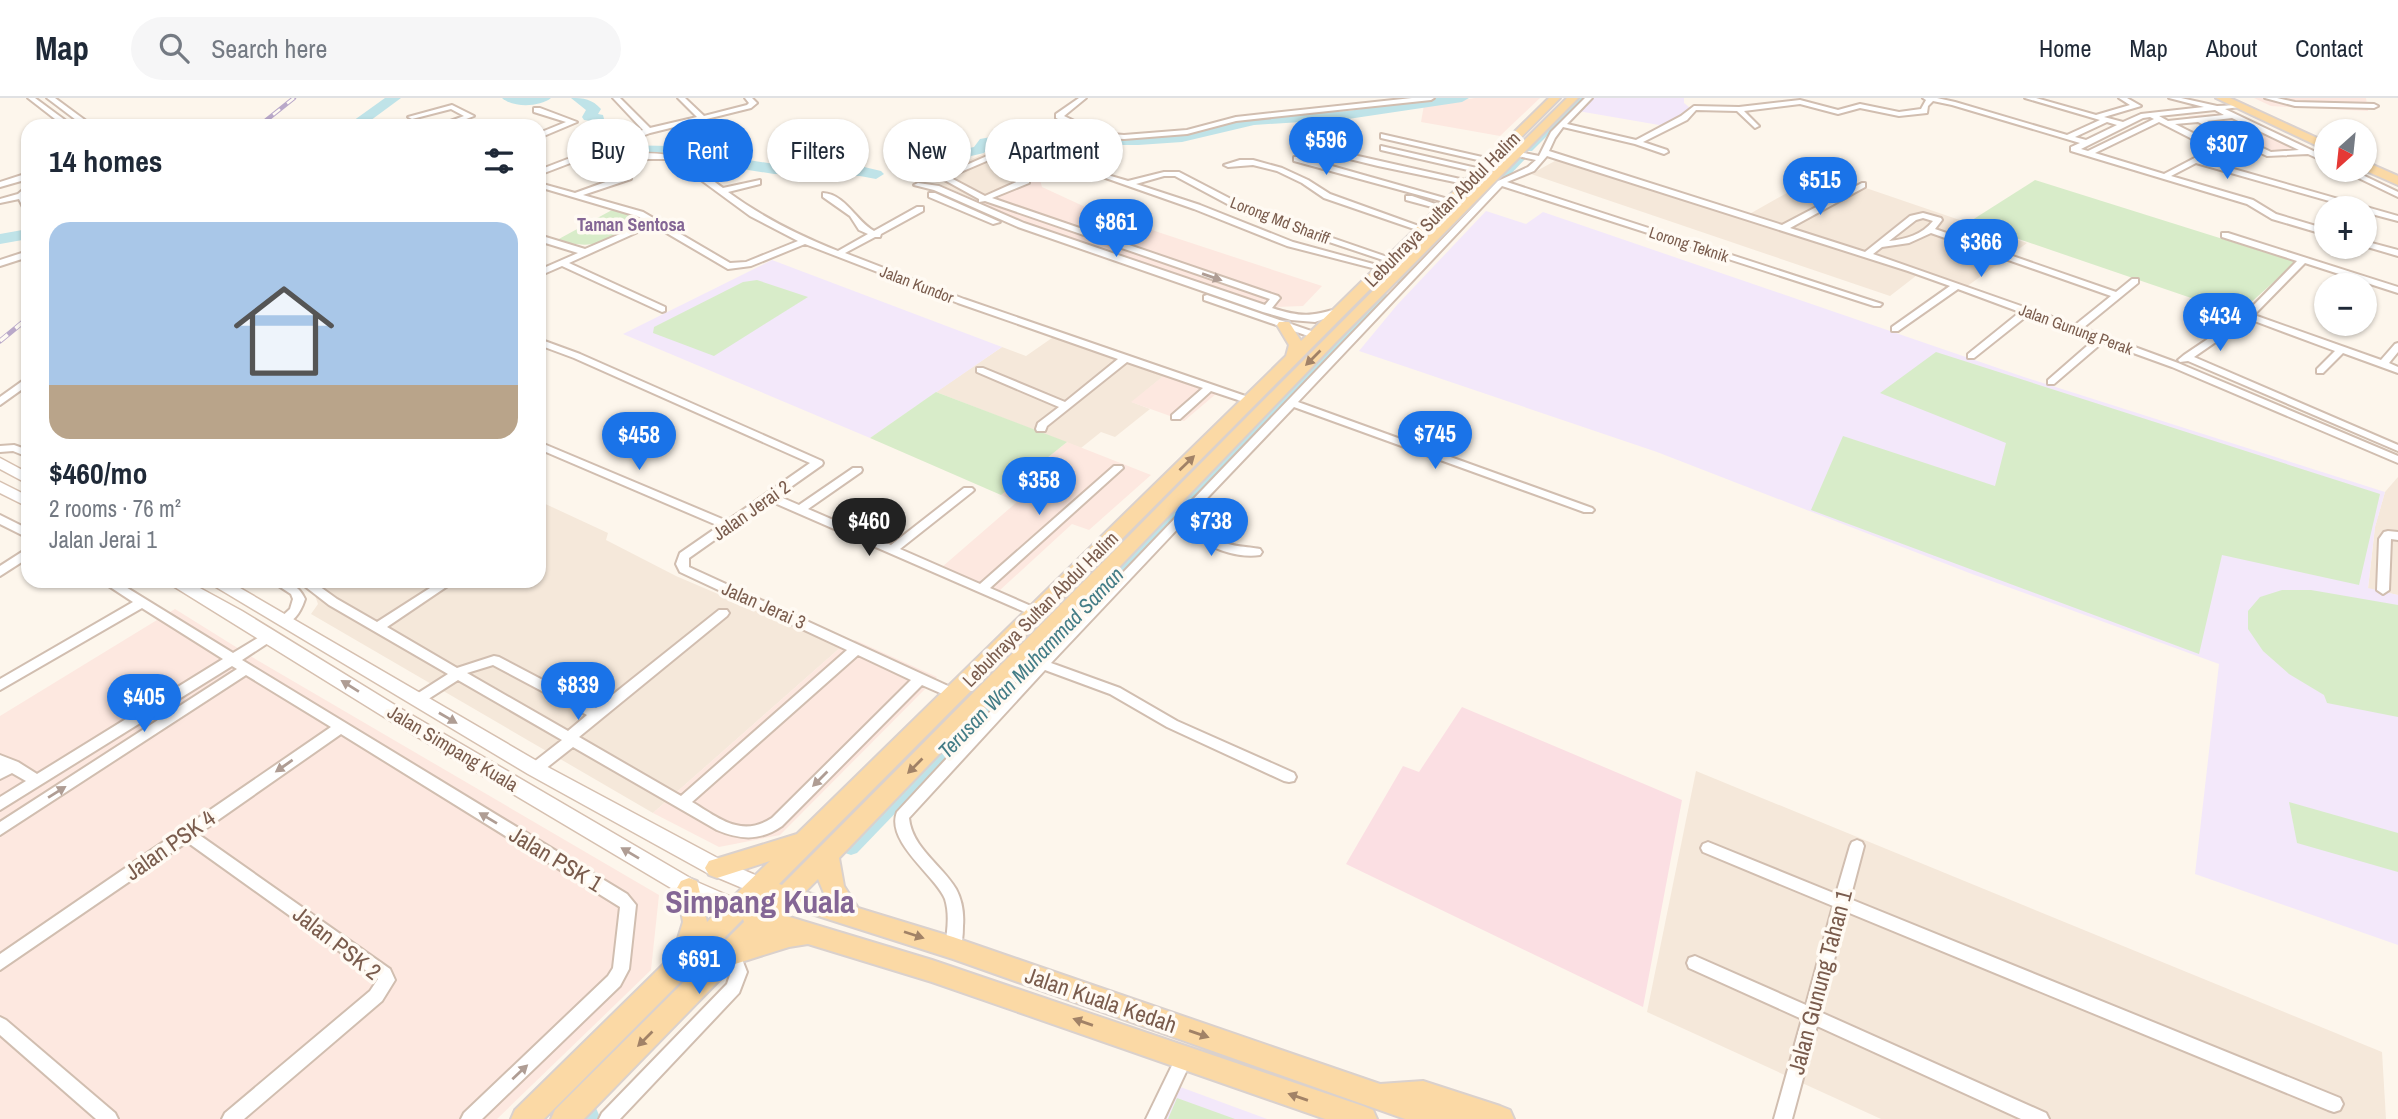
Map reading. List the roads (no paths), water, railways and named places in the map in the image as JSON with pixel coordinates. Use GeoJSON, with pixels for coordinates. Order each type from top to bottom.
{"type":"FeatureCollection","features":[{"type":"Feature","properties":{"kind":"main road","name":"Lebuhraya Sultan Abdul Halim"},"geometry":{"type":"LineString","coordinates":[[565,1119],[784,896],[1392,289],[1555,98]]}},
{"type":"Feature","properties":{"kind":"main road","name":"Lebuhraya Sultan Abdul Halim"},"geometry":{"type":"LineString","coordinates":[[524,1119],[1480,172],[1510,152],[1573,98]]}},
{"type":"Feature","properties":{"kind":"main road"},"geometry":{"type":"LineString","coordinates":[[2218,103],[2314,135]]}},
{"type":"Feature","properties":{"kind":"main road"},"geometry":{"type":"LineString","coordinates":[[2236,107],[2314,142]]}},
{"type":"Feature","properties":{"kind":"main road"},"geometry":{"type":"LineString","coordinates":[[2377,168],[2396,183]]}},
{"type":"Feature","properties":{"kind":"main road"},"geometry":{"type":"LineString","coordinates":[[2377,172],[2396,183]]}},
{"type":"Feature","properties":{"kind":"main road"},"geometry":{"type":"LineString","coordinates":[[1284,325],[1296,345],[1293,356]]}},
{"type":"Feature","properties":{"kind":"main road"},"geometry":{"type":"LineString","coordinates":[[0,463],[21,475]]}},
{"type":"Feature","properties":{"kind":"main road"},"geometry":{"type":"LineString","coordinates":[[0,487],[21,498]]}},
{"type":"Feature","properties":{"kind":"main road","name":"Jalan Simpang Kuala"},"geometry":{"type":"LineString","coordinates":[[187,588],[689,888],[737,910]]}},
{"type":"Feature","properties":{"kind":"main road","name":"Jalan Simpang Kuala"},"geometry":{"type":"LineString","coordinates":[[228,588],[535,769],[717,868],[759,886]]}},
{"type":"Feature","properties":{"kind":"main road"},"geometry":{"type":"LineString","coordinates":[[717,868],[786,848],[807,838]]}},
{"type":"Feature","properties":{"kind":"main road"},"geometry":{"type":"LineString","coordinates":[[827,854],[829,880],[840,904],[849,915]]}},
{"type":"Feature","properties":{"kind":"main road","name":"Jalan Kuala Kedah"},"geometry":{"type":"LineString","coordinates":[[759,886],[953,947],[1368,1107]]}},
{"type":"Feature","properties":{"kind":"main road"},"geometry":{"type":"LineString","coordinates":[[680,966],[695,937],[697,912],[689,888]]}},
{"type":"Feature","properties":{"kind":"main road","name":"Jalan Kuala Kedah"},"geometry":{"type":"LineString","coordinates":[[737,910],[932,971],[1185,1058],[1368,1107],[1442,1119]]}},
{"type":"Feature","properties":{"kind":"main road"},"geometry":{"type":"LineString","coordinates":[[728,956],[789,936],[816,935]]}},
{"type":"Feature","properties":{"kind":"main road"},"geometry":{"type":"LineString","coordinates":[[1368,1107],[1423,1094],[1500,1119]]}},
{"type":"Feature","properties":{"kind":"street"},"geometry":{"type":"LineString","coordinates":[[30,98],[59,119]]}},
{"type":"Feature","properties":{"kind":"street"},"geometry":{"type":"LineString","coordinates":[[50,98],[79,119]]}},
{"type":"Feature","properties":{"kind":"street"},"geometry":{"type":"LineString","coordinates":[[616,98],[636,119]]}},
{"type":"Feature","properties":{"kind":"street"},"geometry":{"type":"LineString","coordinates":[[681,98],[702,118]]}},
{"type":"Feature","properties":{"kind":"street"},"geometry":{"type":"LineString","coordinates":[[649,131],[749,107],[753,103],[748,98]]}},
{"type":"Feature","properties":{"kind":"street"},"geometry":{"type":"LineString","coordinates":[[1083,98],[1059,116],[1075,122],[1086,132],[1103,136],[1187,132],[1227,120],[1431,98]]}},
{"type":"Feature","properties":{"kind":"street"},"geometry":{"type":"LineString","coordinates":[[953,947],[957,922],[954,902],[950,892],[906,836],[901,825],[902,816],[1292,403],[1392,289],[1501,183],[1533,168],[1544,156],[1550,140],[1562,125],[1589,98]]}},
{"type":"Feature","properties":{"kind":"street"},"geometry":{"type":"LineString","coordinates":[[1924,98],[2084,142]]}},
{"type":"Feature","properties":{"kind":"street"},"geometry":{"type":"LineString","coordinates":[[2028,98],[2121,124]]}},
{"type":"Feature","properties":{"kind":"street"},"geometry":{"type":"LineString","coordinates":[[2098,117],[2122,108],[2137,106],[2122,98]]}},
{"type":"Feature","properties":{"kind":"street"},"geometry":{"type":"LineString","coordinates":[[2172,98],[2218,103]]}},
{"type":"Feature","properties":{"kind":"street"},"geometry":{"type":"LineString","coordinates":[[2268,98],[2295,104],[2374,106],[2356,98]]}},
{"type":"Feature","properties":{"kind":"street"},"geometry":{"type":"LineString","coordinates":[[1637,142],[1684,117],[1694,108],[1740,109],[1784,100],[1838,112],[1866,106],[1899,114],[1924,111],[1925,105],[1931,99]]}},
{"type":"Feature","properties":{"kind":"street"},"geometry":{"type":"LineString","coordinates":[[2218,103],[2151,115],[2121,124],[2074,149],[2250,202],[2275,217]]}},
{"type":"Feature","properties":{"kind":"street"},"geometry":{"type":"LineString","coordinates":[[412,117],[452,107],[470,116],[461,119]]}},
{"type":"Feature","properties":{"kind":"street"},"geometry":{"type":"LineString","coordinates":[[2087,154],[2164,121],[2198,120],[2236,107],[2314,154]]}},
{"type":"Feature","properties":{"kind":"street"},"geometry":{"type":"LineString","coordinates":[[1740,109],[1755,126]]}},
{"type":"Feature","properties":{"kind":"street"},"geometry":{"type":"LineString","coordinates":[[537,110],[573,122],[546,133]]}},
{"type":"Feature","properties":{"kind":"street"},"geometry":{"type":"LineString","coordinates":[[2151,115],[2214,147],[2214,150],[2196,161],[2163,177]]}},
{"type":"Feature","properties":{"kind":"street"},"geometry":{"type":"LineString","coordinates":[[2068,137],[2106,120]]}},
{"type":"Feature","properties":{"kind":"street"},"geometry":{"type":"LineString","coordinates":[[2198,120],[2270,154],[2309,152]]}},
{"type":"Feature","properties":{"kind":"street"},"geometry":{"type":"LineString","coordinates":[[1562,125],[1637,142],[1664,152]]}},
{"type":"Feature","properties":{"kind":"street"},"geometry":{"type":"LineString","coordinates":[[1384,136],[1480,172]]}},
{"type":"Feature","properties":{"kind":"street"},"geometry":{"type":"LineString","coordinates":[[1312,147],[1378,164],[1480,172]]}},
{"type":"Feature","properties":{"kind":"street"},"geometry":{"type":"LineString","coordinates":[[1384,148],[1480,172]]}},
{"type":"Feature","properties":{"kind":"street","name":"Jalan Gunung Perak"},"geometry":{"type":"LineString","coordinates":[[1510,152],[1544,156],[1874,250],[1957,286],[2175,365],[2397,453]]}},
{"type":"Feature","properties":{"kind":"street","name":"Jalan Kundor"},"geometry":{"type":"LineString","coordinates":[[649,157],[667,157],[689,167],[762,219],[805,241],[961,301],[1250,401]]}},
{"type":"Feature","properties":{"kind":"street"},"geometry":{"type":"LineString","coordinates":[[1297,159],[1340,171],[1338,175],[1447,205]]}},
{"type":"Feature","properties":{"kind":"street"},"geometry":{"type":"LineString","coordinates":[[985,160],[943,177],[986,198],[1276,298],[1266,310]]}},
{"type":"Feature","properties":{"kind":"street"},"geometry":{"type":"LineString","coordinates":[[1228,165],[1246,161],[1262,164],[1315,187],[1327,196],[1423,229]]}},
{"type":"Feature","properties":{"kind":"street"},"geometry":{"type":"LineString","coordinates":[[2196,161],[2318,196]]}},
{"type":"Feature","properties":{"kind":"street"},"geometry":{"type":"LineString","coordinates":[[546,171],[567,163]]}},
{"type":"Feature","properties":{"kind":"street","name":"Lorong Md Shariff"},"geometry":{"type":"LineString","coordinates":[[1130,183],[1164,174],[1176,174],[1251,213],[1388,264]]}},
{"type":"Feature","properties":{"kind":"street"},"geometry":{"type":"LineString","coordinates":[[2377,178],[2396,183]]}},
{"type":"Feature","properties":{"kind":"street"},"geometry":{"type":"LineString","coordinates":[[0,185],[21,180]]}},
{"type":"Feature","properties":{"kind":"street"},"geometry":{"type":"LineString","coordinates":[[1123,181],[1290,244],[1388,264]]}},
{"type":"Feature","properties":{"kind":"street"},"geometry":{"type":"LineString","coordinates":[[576,195],[614,182]]}},
{"type":"Feature","properties":{"kind":"street"},"geometry":{"type":"LineString","coordinates":[[720,191],[757,182]]}},
{"type":"Feature","properties":{"kind":"street"},"geometry":{"type":"LineString","coordinates":[[962,208],[1024,182]]}},
{"type":"Feature","properties":{"kind":"street","name":"Lorong Teknik"},"geometry":{"type":"LineString","coordinates":[[1501,183],[1877,304]]}},
{"type":"Feature","properties":{"kind":"street"},"geometry":{"type":"LineString","coordinates":[[1314,335],[1018,232],[925,192],[918,185],[936,188],[1021,225],[1266,310],[1306,320],[1341,311]]}},
{"type":"Feature","properties":{"kind":"street"},"geometry":{"type":"LineString","coordinates":[[1758,213],[1787,226],[1862,185]]}},
{"type":"Feature","properties":{"kind":"street"},"geometry":{"type":"LineString","coordinates":[[546,187],[640,214],[723,265],[732,267],[748,264],[805,241]]}},
{"type":"Feature","properties":{"kind":"street"},"geometry":{"type":"LineString","coordinates":[[0,201],[21,194]]}},
{"type":"Feature","properties":{"kind":"street"},"geometry":{"type":"LineString","coordinates":[[826,195],[853,214],[862,228],[877,235]]}},
{"type":"Feature","properties":{"kind":"street"},"geometry":{"type":"LineString","coordinates":[[838,254],[877,235],[920,209]]}},
{"type":"Feature","properties":{"kind":"street"},"geometry":{"type":"LineString","coordinates":[[2259,212],[2314,228]]}},
{"type":"Feature","properties":{"kind":"street"},"geometry":{"type":"LineString","coordinates":[[2377,213],[2398,219]]}},
{"type":"Feature","properties":{"kind":"street"},"geometry":{"type":"LineString","coordinates":[[1874,250],[1913,218],[1923,215],[1938,220],[1932,231]]}},
{"type":"Feature","properties":{"kind":"street"},"geometry":{"type":"LineString","coordinates":[[546,270],[652,223]]}},
{"type":"Feature","properties":{"kind":"street"},"geometry":{"type":"LineString","coordinates":[[1874,250],[1932,231],[2117,295]]}},
{"type":"Feature","properties":{"kind":"street"},"geometry":{"type":"LineString","coordinates":[[2225,235],[2398,290]]}},
{"type":"Feature","properties":{"kind":"street"},"geometry":{"type":"LineString","coordinates":[[546,240],[585,253]]}},
{"type":"Feature","properties":{"kind":"street"},"geometry":{"type":"LineString","coordinates":[[2377,247],[2398,253]]}},
{"type":"Feature","properties":{"kind":"street"},"geometry":{"type":"LineString","coordinates":[[0,263],[21,256]]}},
{"type":"Feature","properties":{"kind":"street"},"geometry":{"type":"LineString","coordinates":[[2175,365],[2248,316],[2303,260]]}},
{"type":"Feature","properties":{"kind":"street"},"geometry":{"type":"LineString","coordinates":[[562,263],[662,309]]}},
{"type":"Feature","properties":{"kind":"street"},"geometry":{"type":"LineString","coordinates":[[2076,329],[2135,281]]}},
{"type":"Feature","properties":{"kind":"street"},"geometry":{"type":"LineString","coordinates":[[1895,329],[1957,286]]}},
{"type":"Feature","properties":{"kind":"street"},"geometry":{"type":"LineString","coordinates":[[1971,356],[2027,311]]}},
{"type":"Feature","properties":{"kind":"street"},"geometry":{"type":"LineString","coordinates":[[2248,316],[2398,370]]}},
{"type":"Feature","properties":{"kind":"street"},"geometry":{"type":"LineString","coordinates":[[2051,382],[2102,338]]}},
{"type":"Feature","properties":{"kind":"street","name":"Jalan Jerai 2"},"geometry":{"type":"LineString","coordinates":[[546,345],[818,463],[684,556]]}},
{"type":"Feature","properties":{"kind":"street"},"geometry":{"type":"LineString","coordinates":[[2382,365],[2398,346]]}},
{"type":"Feature","properties":{"kind":"street"},"geometry":{"type":"LineString","coordinates":[[2320,371],[2341,350]]}},
{"type":"Feature","properties":{"kind":"street"},"geometry":{"type":"LineString","coordinates":[[2187,357],[2397,453]]}},
{"type":"Feature","properties":{"kind":"street"},"geometry":{"type":"LineString","coordinates":[[1041,429],[1042,425],[1125,358]]}},
{"type":"Feature","properties":{"kind":"street"},"geometry":{"type":"LineString","coordinates":[[980,370],[1066,406]]}},
{"type":"Feature","properties":{"kind":"street"},"geometry":{"type":"LineString","coordinates":[[0,402],[21,386]]}},
{"type":"Feature","properties":{"kind":"street"},"geometry":{"type":"LineString","coordinates":[[1176,416],[1210,387]]}},
{"type":"Feature","properties":{"kind":"street"},"geometry":{"type":"LineString","coordinates":[[1292,403],[1588,510]]}},
{"type":"Feature","properties":{"kind":"street"},"geometry":{"type":"LineString","coordinates":[[0,449],[14,448],[21,451]]}},
{"type":"Feature","properties":{"kind":"street"},"geometry":{"type":"LineString","coordinates":[[546,448],[728,526]]}},
{"type":"Feature","properties":{"kind":"street"},"geometry":{"type":"LineString","coordinates":[[981,589],[1118,468]]}},
{"type":"Feature","properties":{"kind":"street"},"geometry":{"type":"LineString","coordinates":[[800,510],[857,470]]}},
{"type":"Feature","properties":{"kind":"street"},"geometry":{"type":"LineString","coordinates":[[892,550],[968,489]]}},
{"type":"Feature","properties":{"kind":"street"},"geometry":{"type":"LineString","coordinates":[[770,497],[1034,612]]}},
{"type":"Feature","properties":{"kind":"street"},"geometry":{"type":"LineString","coordinates":[[1182,517],[1195,523],[1200,535],[1211,541],[1235,550],[1256,552]]}},
{"type":"Feature","properties":{"kind":"street"},"geometry":{"type":"LineString","coordinates":[[0,519],[21,530]]}},
{"type":"Feature","properties":{"kind":"street"},"geometry":{"type":"LineString","coordinates":[[2384,590],[2385,538],[2393,535]]}},
{"type":"Feature","properties":{"kind":"street","name":"Jalan Jerai 3"},"geometry":{"type":"LineString","coordinates":[[684,556],[682,564],[692,573],[954,694]]}},
{"type":"Feature","properties":{"kind":"street"},"geometry":{"type":"LineString","coordinates":[[0,572],[21,557]]}},
{"type":"Feature","properties":{"kind":"street","name":"Jalan PSK 1"},"geometry":{"type":"LineString","coordinates":[[119,588],[628,905],[621,969],[614,981],[470,1119]]}},
{"type":"Feature","properties":{"kind":"street"},"geometry":{"type":"LineString","coordinates":[[284,620],[295,611],[299,598],[289,588]]}},
{"type":"Feature","properties":{"kind":"street"},"geometry":{"type":"LineString","coordinates":[[315,588],[377,628],[734,831],[754,834],[767,829],[920,679]]}},
{"type":"Feature","properties":{"kind":"street"},"geometry":{"type":"LineString","coordinates":[[377,628],[439,588]]}},
{"type":"Feature","properties":{"kind":"street"},"geometry":{"type":"LineString","coordinates":[[0,685],[142,602]]}},
{"type":"Feature","properties":{"kind":"street"},"geometry":{"type":"LineString","coordinates":[[535,769],[597,714],[723,613]]}},
{"type":"Feature","properties":{"kind":"street"},"geometry":{"type":"LineString","coordinates":[[0,804],[270,636]]}},
{"type":"Feature","properties":{"kind":"street"},"geometry":{"type":"LineString","coordinates":[[683,802],[857,648]]}},
{"type":"Feature","properties":{"kind":"street"},"geometry":{"type":"LineString","coordinates":[[417,701],[457,673],[494,660],[597,714]]}},
{"type":"Feature","properties":{"kind":"street"},"geometry":{"type":"LineString","coordinates":[[1043,665],[1115,691],[1172,724],[1289,778]]}},
{"type":"Feature","properties":{"kind":"street"},"geometry":{"type":"LineString","coordinates":[[0,829],[246,669]]}},
{"type":"Feature","properties":{"kind":"street","name":"Jalan PSK 4"},"geometry":{"type":"LineString","coordinates":[[0,963],[340,727]]}},
{"type":"Feature","properties":{"kind":"street"},"geometry":{"type":"LineString","coordinates":[[4,767],[36,780]]}},
{"type":"Feature","properties":{"kind":"street","name":"Jalan PSK 2"},"geometry":{"type":"LineString","coordinates":[[187,834],[341,942],[387,979],[376,996],[232,1119]]}},
{"type":"Feature","properties":{"kind":"street","name":"Jalan Gunung Tahan 1"},"geometry":{"type":"LineString","coordinates":[[1783,1119],[1857,846]]}},
{"type":"Feature","properties":{"kind":"street"},"geometry":{"type":"LineString","coordinates":[[1708,848],[2334,1104]]}},
{"type":"Feature","properties":{"kind":"street"},"geometry":{"type":"LineString","coordinates":[[608,1119],[733,988],[739,972],[738,965],[728,956]]}},
{"type":"Feature","properties":{"kind":"street"},"geometry":{"type":"LineString","coordinates":[[1695,963],[2040,1119]]}},
{"type":"Feature","properties":{"kind":"street"},"geometry":{"type":"LineString","coordinates":[[0,1025],[109,1119]]}},
{"type":"Feature","properties":{"kind":"street"},"geometry":{"type":"LineString","coordinates":[[1154,1119],[1185,1058]]}},
{"type":"Feature","properties":{"kind":"waterway"},"geometry":{"type":"LineString","coordinates":[[363,119],[394,98]]}},
{"type":"Feature","properties":{"kind":"waterway"},"geometry":{"type":"LineString","coordinates":[[509,98],[518,101],[544,98]]}},
{"type":"Feature","properties":{"kind":"waterway"},"geometry":{"type":"LineString","coordinates":[[578,98],[594,109],[589,117],[598,119]]}},
{"type":"Feature","properties":{"kind":"waterway"},"geometry":{"type":"LineString","coordinates":[[971,152],[979,150],[985,142],[991,141],[1138,141],[1182,138],[1254,121],[1348,115],[1462,98]]}},
{"type":"Feature","properties":{"kind":"waterway","name":"Terusan Wan Muhammad Saman"},"geometry":{"type":"LineString","coordinates":[[1529,149],[1581,98]]}},
{"type":"Feature","properties":{"kind":"waterway"},"geometry":{"type":"LineString","coordinates":[[649,150],[671,151],[707,163],[723,161],[774,169],[860,171],[876,174]]}},
{"type":"Feature","properties":{"kind":"waterway","name":"Terusan Wan Muhammad Saman"},"geometry":{"type":"LineString","coordinates":[[1488,193],[1522,158]]}},
{"type":"Feature","properties":{"kind":"waterway"},"geometry":{"type":"LineString","coordinates":[[0,239],[21,235]]}},
{"type":"Feature","properties":{"kind":"waterway","name":"Terusan Wan Muhammad Saman"},"geometry":{"type":"LineString","coordinates":[[1401,281],[1439,243]]}},
{"type":"Feature","properties":{"kind":"waterway","name":"Terusan Wan Muhammad Saman"},"geometry":{"type":"LineString","coordinates":[[851,848],[1386,297]]}},
{"type":"Feature","properties":{"kind":"waterway","name":"Terusan Wan Muhammad Saman"},"geometry":{"type":"LineString","coordinates":[[585,1119],[589,1115]]}},
{"type":"Feature","properties":{"kind":"railway"},"geometry":{"type":"LineString","coordinates":[[268,119],[294,98]]}},
{"type":"Feature","properties":{"kind":"railway"},"geometry":{"type":"LineString","coordinates":[[0,341],[21,324]]}},
{"type":"Feature","properties":{"kind":"district","name":"Taman Sentosa"},"geometry":{"type":"Point","coordinates":[631,225]}},
{"type":"Feature","properties":{"kind":"district","name":"Simpang Kuala"},"geometry":{"type":"Point","coordinates":[760,902]}}]}
